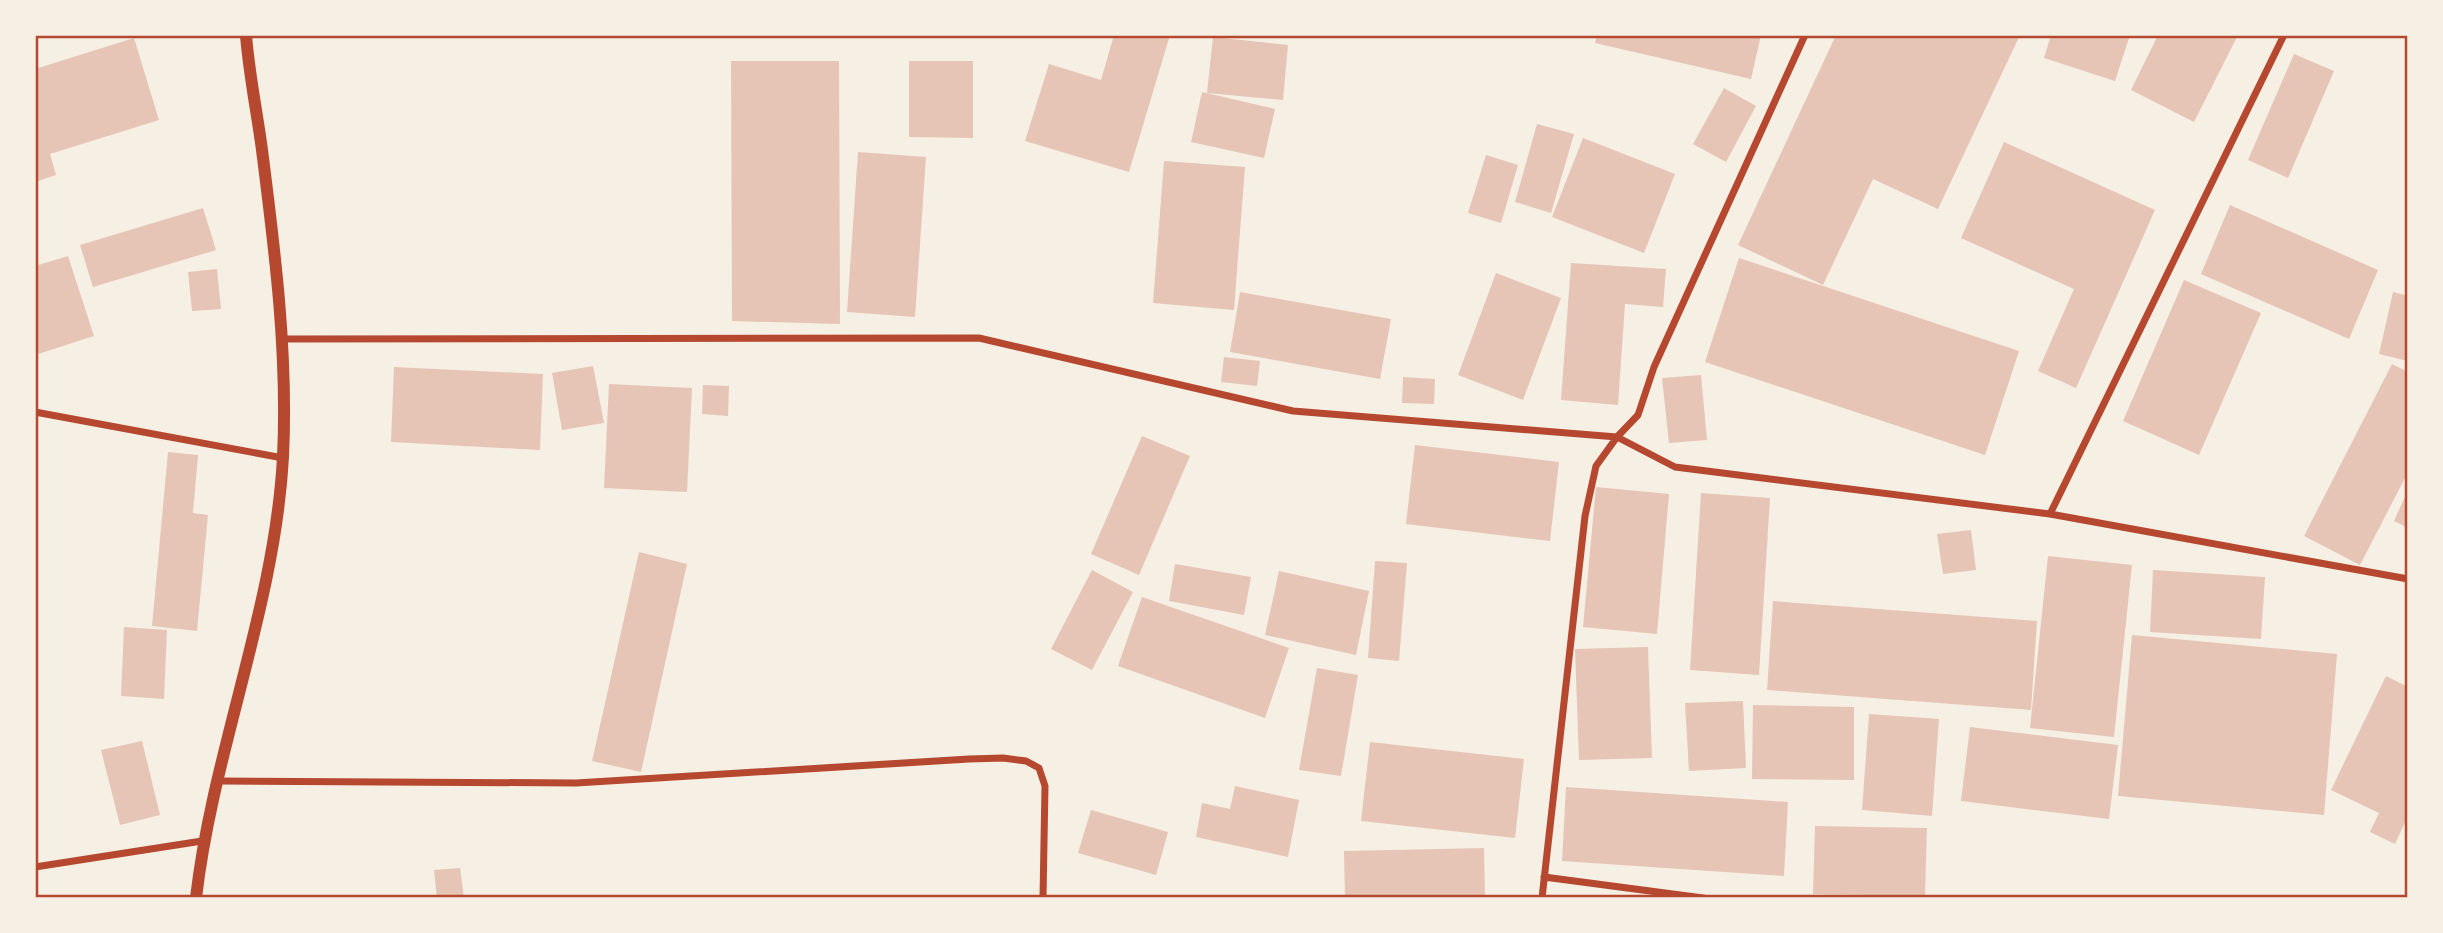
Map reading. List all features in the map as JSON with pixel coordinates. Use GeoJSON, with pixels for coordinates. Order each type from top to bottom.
{"type":"FeatureCollection","features":[{"type":"Feature","properties":{"kind":"street"},"geometry":{"type":"LineString","coordinates":[[1542,898],[1585,516],[1596,466],[1617,437],[1638,415],[1654,367],[1805,35]]}},
{"type":"Feature","properties":{"kind":"street"},"geometry":{"type":"LineString","coordinates":[[2050,514],[2284,35]]}},
{"type":"Feature","properties":{"kind":"street"},"geometry":{"type":"LineString","coordinates":[[196,898],[202,841],[219,781],[271,550],[283,458],[283,339],[247,36]]}},
{"type":"Feature","properties":{"kind":"street"},"geometry":{"type":"LineString","coordinates":[[283,339],[979,338],[1293,411],[1617,437],[1675,467],[2050,514],[2408,579]]}},
{"type":"Feature","properties":{"kind":"street"},"geometry":{"type":"LineString","coordinates":[[35,412],[283,458]]}},
{"type":"Feature","properties":{"kind":"street"},"geometry":{"type":"LineString","coordinates":[[219,781],[576,783],[969,759],[1026,761],[1039,768],[1045,786],[1043,898]]}},
{"type":"Feature","properties":{"kind":"street"},"geometry":{"type":"LineString","coordinates":[[35,867],[202,841]]}},
{"type":"Feature","properties":{"kind":"street"},"geometry":{"type":"LineString","coordinates":[[1544,877],[1703,898]]}},
{"type":"Feature","properties":{"kind":"building"},"geometry":{"type":"Polygon","coordinates":[[[1114,35],[1170,35],[1129,172],[1025,141],[1049,64],[1101,80],[1114,35]]]}},
{"type":"Feature","properties":{"kind":"building"},"geometry":{"type":"Polygon","coordinates":[[[1597,35],[1761,35],[1751,79],[1595,43],[1597,35]]]}},
{"type":"Feature","properties":{"kind":"building"},"geometry":{"type":"Polygon","coordinates":[[[1836,35],[2020,35],[1938,209],[1873,179],[1823,285],[1738,245],[1836,35]]]}},
{"type":"Feature","properties":{"kind":"building"},"geometry":{"type":"Polygon","coordinates":[[[2051,35],[2130,35],[2115,81],[2044,58],[2051,35]]]}},
{"type":"Feature","properties":{"kind":"building"},"geometry":{"type":"Polygon","coordinates":[[[2158,35],[2238,35],[2194,122],[2131,90],[2158,35]]]}},
{"type":"Feature","properties":{"kind":"building"},"geometry":{"type":"Polygon","coordinates":[[[1213,37],[1288,45],[1283,100],[1207,93],[1213,37]]]}},
{"type":"Feature","properties":{"kind":"building"},"geometry":{"type":"Polygon","coordinates":[[[134,38],[159,120],[50,154],[56,175],[35,182],[35,69],[134,38]]]}},
{"type":"Feature","properties":{"kind":"building"},"geometry":{"type":"Polygon","coordinates":[[[2294,54],[2334,71],[2288,178],[2248,160],[2294,54]]]}},
{"type":"Feature","properties":{"kind":"building"},"geometry":{"type":"Polygon","coordinates":[[[731,61],[839,61],[840,324],[732,321],[731,61]]]}},
{"type":"Feature","properties":{"kind":"building"},"geometry":{"type":"Polygon","coordinates":[[[909,61],[973,61],[973,138],[909,137],[909,61]]]}},
{"type":"Feature","properties":{"kind":"building"},"geometry":{"type":"Polygon","coordinates":[[[1724,88],[1756,106],[1726,162],[1693,144],[1724,88]]]}},
{"type":"Feature","properties":{"kind":"building"},"geometry":{"type":"Polygon","coordinates":[[[1202,92],[1275,109],[1264,158],[1191,142],[1202,92]]]}},
{"type":"Feature","properties":{"kind":"building"},"geometry":{"type":"Polygon","coordinates":[[[1537,124],[1574,134],[1551,213],[1515,202],[1537,124]]]}},
{"type":"Feature","properties":{"kind":"building"},"geometry":{"type":"Polygon","coordinates":[[[1583,138],[1675,174],[1644,253],[1552,217],[1583,138]]]}},
{"type":"Feature","properties":{"kind":"building"},"geometry":{"type":"Polygon","coordinates":[[[2004,142],[2155,210],[2076,388],[2038,371],[2074,289],[1961,238],[2004,142]]]}},
{"type":"Feature","properties":{"kind":"building"},"geometry":{"type":"Polygon","coordinates":[[[858,152],[926,157],[915,317],[847,312],[858,152]]]}},
{"type":"Feature","properties":{"kind":"building"},"geometry":{"type":"Polygon","coordinates":[[[1486,155],[1518,165],[1501,223],[1468,213],[1486,155]]]}},
{"type":"Feature","properties":{"kind":"building"},"geometry":{"type":"Polygon","coordinates":[[[1164,161],[1245,167],[1234,310],[1153,303],[1164,161]]]}},
{"type":"Feature","properties":{"kind":"building"},"geometry":{"type":"Polygon","coordinates":[[[2230,205],[2378,270],[2349,339],[2201,274],[2230,205]]]}},
{"type":"Feature","properties":{"kind":"building"},"geometry":{"type":"Polygon","coordinates":[[[203,208],[216,250],[93,287],[80,245],[203,208]]]}},
{"type":"Feature","properties":{"kind":"building"},"geometry":{"type":"Polygon","coordinates":[[[68,256],[94,336],[35,355],[35,266],[68,256]]]}},
{"type":"Feature","properties":{"kind":"building"},"geometry":{"type":"Polygon","coordinates":[[[1739,258],[2019,351],[1985,455],[1705,362],[1739,258]]]}},
{"type":"Feature","properties":{"kind":"building"},"geometry":{"type":"Polygon","coordinates":[[[1571,263],[1666,269],[1663,307],[1625,304],[1618,405],[1561,400],[1571,263]]]}},
{"type":"Feature","properties":{"kind":"building"},"geometry":{"type":"Polygon","coordinates":[[[217,269],[221,309],[192,311],[188,272],[217,269]]]}},
{"type":"Feature","properties":{"kind":"building"},"geometry":{"type":"Polygon","coordinates":[[[1496,273],[1561,298],[1523,400],[1458,375],[1496,273]]]}},
{"type":"Feature","properties":{"kind":"building"},"geometry":{"type":"Polygon","coordinates":[[[2184,280],[2261,313],[2199,455],[2123,421],[2184,280]]]}},
{"type":"Feature","properties":{"kind":"building"},"geometry":{"type":"Polygon","coordinates":[[[1240,292],[1391,319],[1380,379],[1230,352],[1240,292]]]}},
{"type":"Feature","properties":{"kind":"building"},"geometry":{"type":"Polygon","coordinates":[[[2393,292],[2408,296],[2408,361],[2379,354],[2393,292]]]}},
{"type":"Feature","properties":{"kind":"building"},"geometry":{"type":"Polygon","coordinates":[[[1224,357],[1260,361],[1257,386],[1221,382],[1224,357]]]}},
{"type":"Feature","properties":{"kind":"building"},"geometry":{"type":"Polygon","coordinates":[[[2392,364],[2408,372],[2408,472],[2360,565],[2304,536],[2392,364]]]}},
{"type":"Feature","properties":{"kind":"building"},"geometry":{"type":"Polygon","coordinates":[[[593,366],[604,423],[562,430],[552,373],[593,366]]]}},
{"type":"Feature","properties":{"kind":"building"},"geometry":{"type":"Polygon","coordinates":[[[394,367],[543,374],[540,450],[391,442],[394,367]]]}},
{"type":"Feature","properties":{"kind":"building"},"geometry":{"type":"Polygon","coordinates":[[[1701,375],[1707,440],[1669,443],[1662,378],[1701,375]]]}},
{"type":"Feature","properties":{"kind":"building"},"geometry":{"type":"Polygon","coordinates":[[[1403,377],[1435,379],[1434,404],[1402,403],[1403,377]]]}},
{"type":"Feature","properties":{"kind":"building"},"geometry":{"type":"Polygon","coordinates":[[[609,384],[692,388],[687,492],[604,488],[609,384]]]}},
{"type":"Feature","properties":{"kind":"building"},"geometry":{"type":"Polygon","coordinates":[[[703,385],[729,386],[728,416],[702,414],[703,385]]]}},
{"type":"Feature","properties":{"kind":"building"},"geometry":{"type":"Polygon","coordinates":[[[1142,436],[1190,456],[1139,575],[1091,554],[1142,436]]]}},
{"type":"Feature","properties":{"kind":"building"},"geometry":{"type":"Polygon","coordinates":[[[1415,445],[1559,462],[1550,541],[1406,524],[1415,445]]]}},
{"type":"Feature","properties":{"kind":"building"},"geometry":{"type":"Polygon","coordinates":[[[168,452],[198,455],[193,513],[208,515],[197,631],[152,626],[168,452]]]}},
{"type":"Feature","properties":{"kind":"building"},"geometry":{"type":"Polygon","coordinates":[[[1596,487],[1669,494],[1657,634],[1583,627],[1596,487]]]}},
{"type":"Feature","properties":{"kind":"building"},"geometry":{"type":"Polygon","coordinates":[[[2408,490],[2408,528],[2394,521],[2408,490]]]}},
{"type":"Feature","properties":{"kind":"building"},"geometry":{"type":"Polygon","coordinates":[[[1701,493],[1770,498],[1759,675],[1690,670],[1701,493]]]}},
{"type":"Feature","properties":{"kind":"building"},"geometry":{"type":"Polygon","coordinates":[[[1971,530],[1976,570],[1943,574],[1937,534],[1971,530]]]}},
{"type":"Feature","properties":{"kind":"building"},"geometry":{"type":"Polygon","coordinates":[[[639,552],[687,564],[641,772],[592,761],[639,552]]]}},
{"type":"Feature","properties":{"kind":"building"},"geometry":{"type":"Polygon","coordinates":[[[2048,556],[2132,565],[2114,737],[2030,728],[2048,556]]]}},
{"type":"Feature","properties":{"kind":"building"},"geometry":{"type":"Polygon","coordinates":[[[1375,561],[1407,563],[1399,661],[1368,658],[1375,561]]]}},
{"type":"Feature","properties":{"kind":"building"},"geometry":{"type":"Polygon","coordinates":[[[1175,564],[1251,577],[1244,615],[1169,601],[1175,564]]]}},
{"type":"Feature","properties":{"kind":"building"},"geometry":{"type":"Polygon","coordinates":[[[1092,570],[1133,592],[1092,670],[1051,649],[1092,570]]]}},
{"type":"Feature","properties":{"kind":"building"},"geometry":{"type":"Polygon","coordinates":[[[2153,570],[2265,577],[2261,639],[2150,632],[2153,570]]]}},
{"type":"Feature","properties":{"kind":"building"},"geometry":{"type":"Polygon","coordinates":[[[1279,571],[1369,591],[1356,655],[1265,635],[1279,571]]]}},
{"type":"Feature","properties":{"kind":"building"},"geometry":{"type":"Polygon","coordinates":[[[1142,597],[1289,648],[1265,718],[1118,666],[1142,597]]]}},
{"type":"Feature","properties":{"kind":"building"},"geometry":{"type":"Polygon","coordinates":[[[1773,601],[2037,621],[2031,710],[1767,690],[1773,601]]]}},
{"type":"Feature","properties":{"kind":"building"},"geometry":{"type":"Polygon","coordinates":[[[124,627],[167,630],[164,699],[121,696],[124,627]]]}},
{"type":"Feature","properties":{"kind":"building"},"geometry":{"type":"Polygon","coordinates":[[[2132,635],[2337,654],[2324,815],[2118,796],[2132,635]]]}},
{"type":"Feature","properties":{"kind":"building"},"geometry":{"type":"Polygon","coordinates":[[[1648,647],[1652,758],[1579,760],[1575,649],[1648,647]]]}},
{"type":"Feature","properties":{"kind":"building"},"geometry":{"type":"Polygon","coordinates":[[[1317,668],[1358,675],[1341,776],[1299,770],[1317,668]]]}},
{"type":"Feature","properties":{"kind":"building"},"geometry":{"type":"Polygon","coordinates":[[[2386,676],[2408,687],[2408,816],[2395,844],[2370,832],[2379,813],[2331,790],[2386,676]]]}},
{"type":"Feature","properties":{"kind":"building"},"geometry":{"type":"Polygon","coordinates":[[[1743,701],[1746,768],[1689,771],[1685,703],[1743,701]]]}},
{"type":"Feature","properties":{"kind":"building"},"geometry":{"type":"Polygon","coordinates":[[[1753,705],[1854,707],[1854,780],[1752,779],[1753,705]]]}},
{"type":"Feature","properties":{"kind":"building"},"geometry":{"type":"Polygon","coordinates":[[[1869,714],[1939,719],[1932,816],[1862,810],[1869,714]]]}},
{"type":"Feature","properties":{"kind":"building"},"geometry":{"type":"Polygon","coordinates":[[[1970,727],[2118,745],[2109,819],[1961,801],[1970,727]]]}},
{"type":"Feature","properties":{"kind":"building"},"geometry":{"type":"Polygon","coordinates":[[[142,741],[160,815],[120,825],[101,750],[142,741]]]}},
{"type":"Feature","properties":{"kind":"building"},"geometry":{"type":"Polygon","coordinates":[[[1370,742],[1524,759],[1515,838],[1361,821],[1370,742]]]}},
{"type":"Feature","properties":{"kind":"building"},"geometry":{"type":"Polygon","coordinates":[[[1235,786],[1299,800],[1288,857],[1196,837],[1202,803],[1230,809],[1235,786]]]}},
{"type":"Feature","properties":{"kind":"building"},"geometry":{"type":"Polygon","coordinates":[[[1566,787],[1788,802],[1784,876],[1562,861],[1566,787]]]}},
{"type":"Feature","properties":{"kind":"building"},"geometry":{"type":"Polygon","coordinates":[[[1091,810],[1168,832],[1156,875],[1078,853],[1091,810]]]}},
{"type":"Feature","properties":{"kind":"building"},"geometry":{"type":"Polygon","coordinates":[[[1815,826],[1927,828],[1925,896],[1813,894],[1815,826]]]}},
{"type":"Feature","properties":{"kind":"building"},"geometry":{"type":"Polygon","coordinates":[[[1484,848],[1485,898],[1345,898],[1344,851],[1484,848]]]}},
{"type":"Feature","properties":{"kind":"building"},"geometry":{"type":"Polygon","coordinates":[[[460,868],[464,898],[437,898],[434,870],[460,868]]]}}]}
